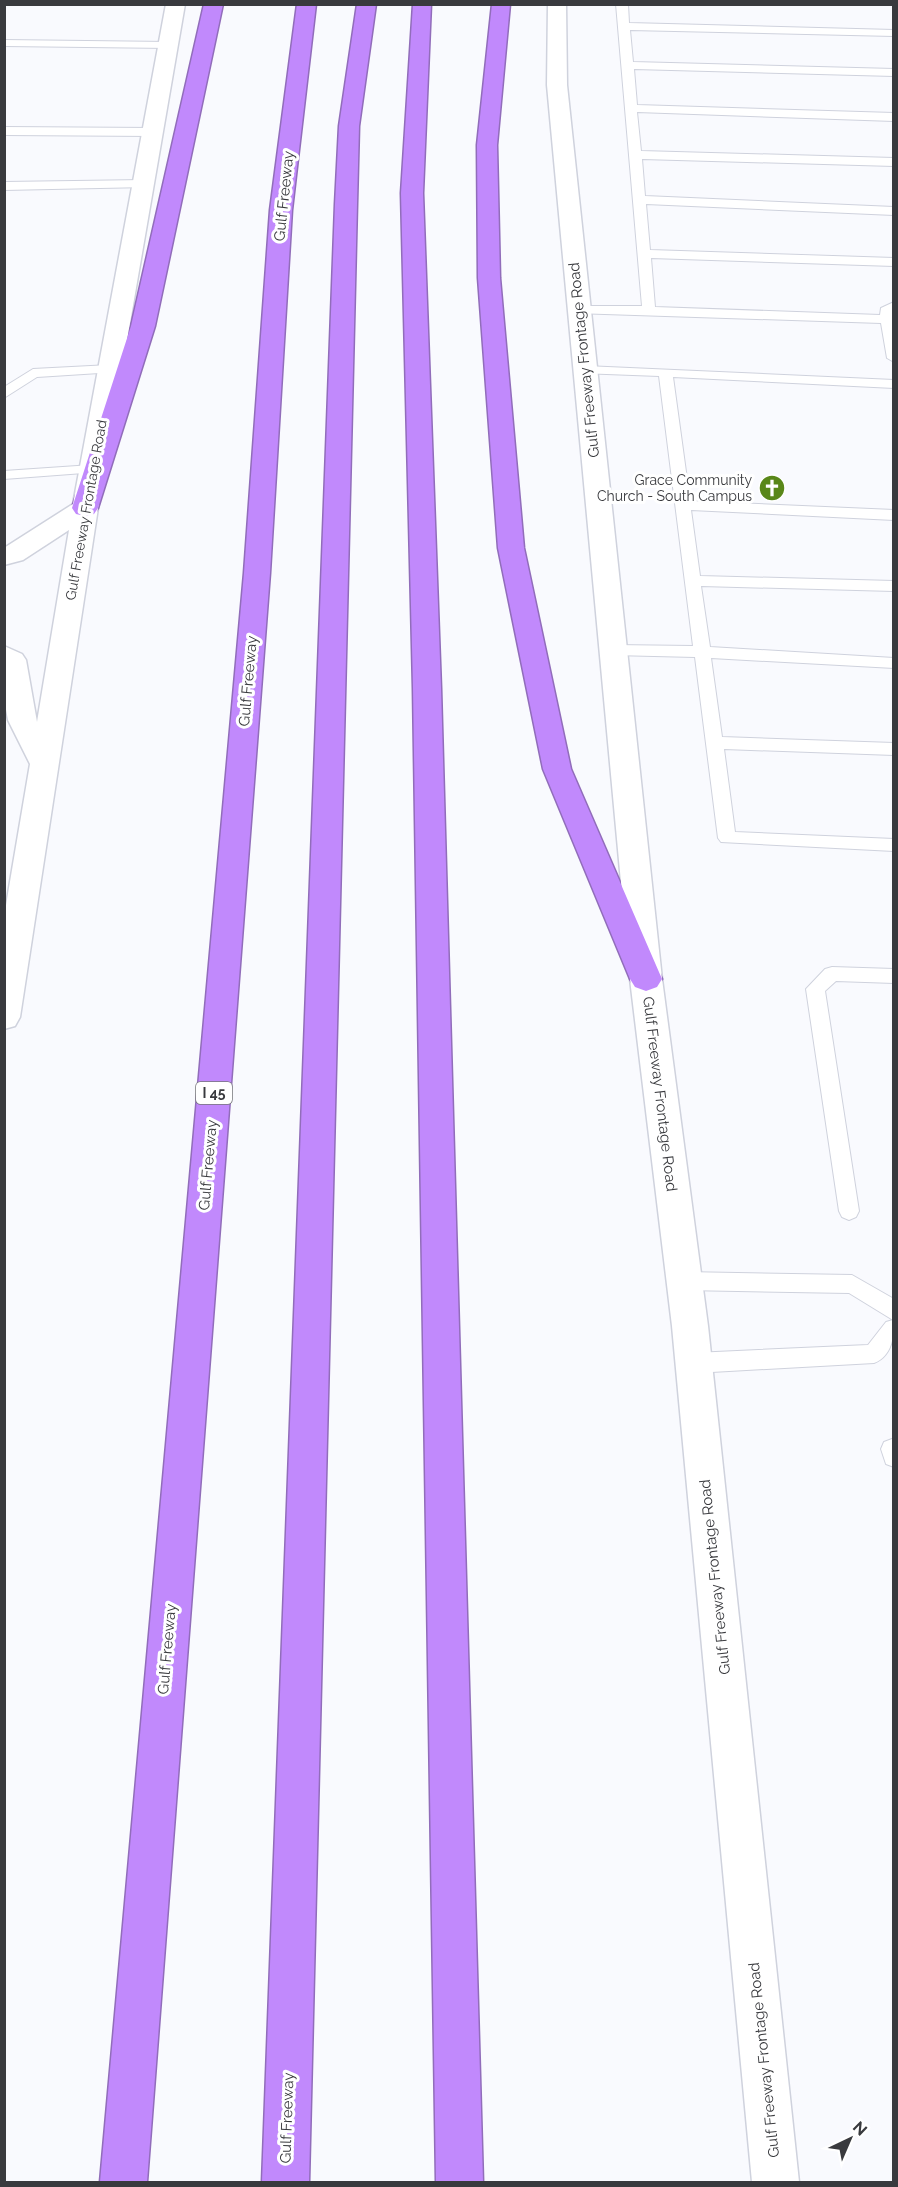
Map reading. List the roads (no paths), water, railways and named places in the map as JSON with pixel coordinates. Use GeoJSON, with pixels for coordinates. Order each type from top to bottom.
{"type":"FeatureCollection","features":[{"type":"Feature","properties":{"kind":"highway"},"geometry":{"type":"LineString","coordinates":[[85,508],[143,326],[214,4]]}},
{"type":"Feature","properties":{"kind":"highway","name":"Gulf Freeway"},"geometry":{"type":"LineString","coordinates":[[123,2182],[256,585],[281,210],[307,4]]}},
{"type":"Feature","properties":{"kind":"highway","name":"Gulf Freeway"},"geometry":{"type":"LineString","coordinates":[[285,2182],[346,204],[349,126],[367,4]]}},
{"type":"Feature","properties":{"kind":"highway"},"geometry":{"type":"LineString","coordinates":[[422,4],[412,193],[427,700],[460,2182]]}},
{"type":"Feature","properties":{"kind":"highway"},"geometry":{"type":"LineString","coordinates":[[501,4],[487,145],[489,278],[511,548],[557,769],[646,979]]}},
{"type":"Feature","properties":{"kind":"main road","name":"Gulf Freeway Frontage Road"},"geometry":{"type":"LineString","coordinates":[[4,1017],[85,508],[176,4]]}},
{"type":"Feature","properties":{"kind":"main road","name":"Gulf Freeway Frontage Road"},"geometry":{"type":"LineString","coordinates":[[557,4],[557,85],[646,979],[694,1364],[776,2182]]}},
{"type":"Feature","properties":{"kind":"main road"},"geometry":{"type":"LineString","coordinates":[[4,557],[14,554],[85,508]]}},
{"type":"Feature","properties":{"kind":"main road"},"geometry":{"type":"LineString","coordinates":[[4,655],[12,660],[22,720],[45,765]]}},
{"type":"Feature","properties":{"kind":"lane"},"geometry":{"type":"LineString","coordinates":[[622,4],[650,311]]}},
{"type":"Feature","properties":{"kind":"lane"},"geometry":{"type":"LineString","coordinates":[[624,26],[894,33]]}},
{"type":"Feature","properties":{"kind":"lane"},"geometry":{"type":"LineString","coordinates":[[4,43],[169,45]]}},
{"type":"Feature","properties":{"kind":"lane"},"geometry":{"type":"LineString","coordinates":[[627,64],[894,73]]}},
{"type":"Feature","properties":{"kind":"lane"},"geometry":{"type":"LineString","coordinates":[[631,108],[894,117]]}},
{"type":"Feature","properties":{"kind":"lane"},"geometry":{"type":"LineString","coordinates":[[4,131],[153,132]]}},
{"type":"Feature","properties":{"kind":"lane"},"geometry":{"type":"LineString","coordinates":[[636,155],[894,162]]}},
{"type":"Feature","properties":{"kind":"lane"},"geometry":{"type":"LineString","coordinates":[[4,186],[144,184]]}},
{"type":"Feature","properties":{"kind":"lane"},"geometry":{"type":"LineString","coordinates":[[639,200],[894,210]]}},
{"type":"Feature","properties":{"kind":"lane"},"geometry":{"type":"LineString","coordinates":[[645,254],[894,262]]}},
{"type":"Feature","properties":{"kind":"lane"},"geometry":{"type":"LineString","coordinates":[[579,310],[891,313],[894,358]]}},
{"type":"Feature","properties":{"kind":"lane"},"geometry":{"type":"LineString","coordinates":[[4,394],[33,373],[110,369]]}},
{"type":"Feature","properties":{"kind":"lane"},"geometry":{"type":"LineString","coordinates":[[585,370],[894,384]]}},
{"type":"Feature","properties":{"kind":"lane"},"geometry":{"type":"LineString","coordinates":[[665,372],[728,838],[894,845]]}},
{"type":"Feature","properties":{"kind":"lane"},"geometry":{"type":"LineString","coordinates":[[4,475],[93,469]]}},
{"type":"Feature","properties":{"kind":"lane"},"geometry":{"type":"LineString","coordinates":[[683,505],[894,515]]}},
{"type":"Feature","properties":{"kind":"lane"},"geometry":{"type":"LineString","coordinates":[[693,581],[894,586]]}},
{"type":"Feature","properties":{"kind":"lane"},"geometry":{"type":"LineString","coordinates":[[613,650],[702,652],[894,663]]}},
{"type":"Feature","properties":{"kind":"lane"},"geometry":{"type":"LineString","coordinates":[[715,743],[894,749]]}},
{"type":"Feature","properties":{"kind":"lane"},"geometry":{"type":"LineString","coordinates":[[849,1211],[815,989],[832,974],[894,976]]}},
{"type":"Feature","properties":{"kind":"lane"},"geometry":{"type":"LineString","coordinates":[[684,1281],[852,1284],[894,1311]]}},
{"type":"Feature","properties":{"kind":"lane"},"geometry":{"type":"LineString","coordinates":[[694,1364],[873,1354],[894,1329]]}},
{"type":"Feature","properties":{"kind":"place","name":"Grace Community Church - South Campus"},"geometry":{"type":"Point","coordinates":[772,488]}}]}
